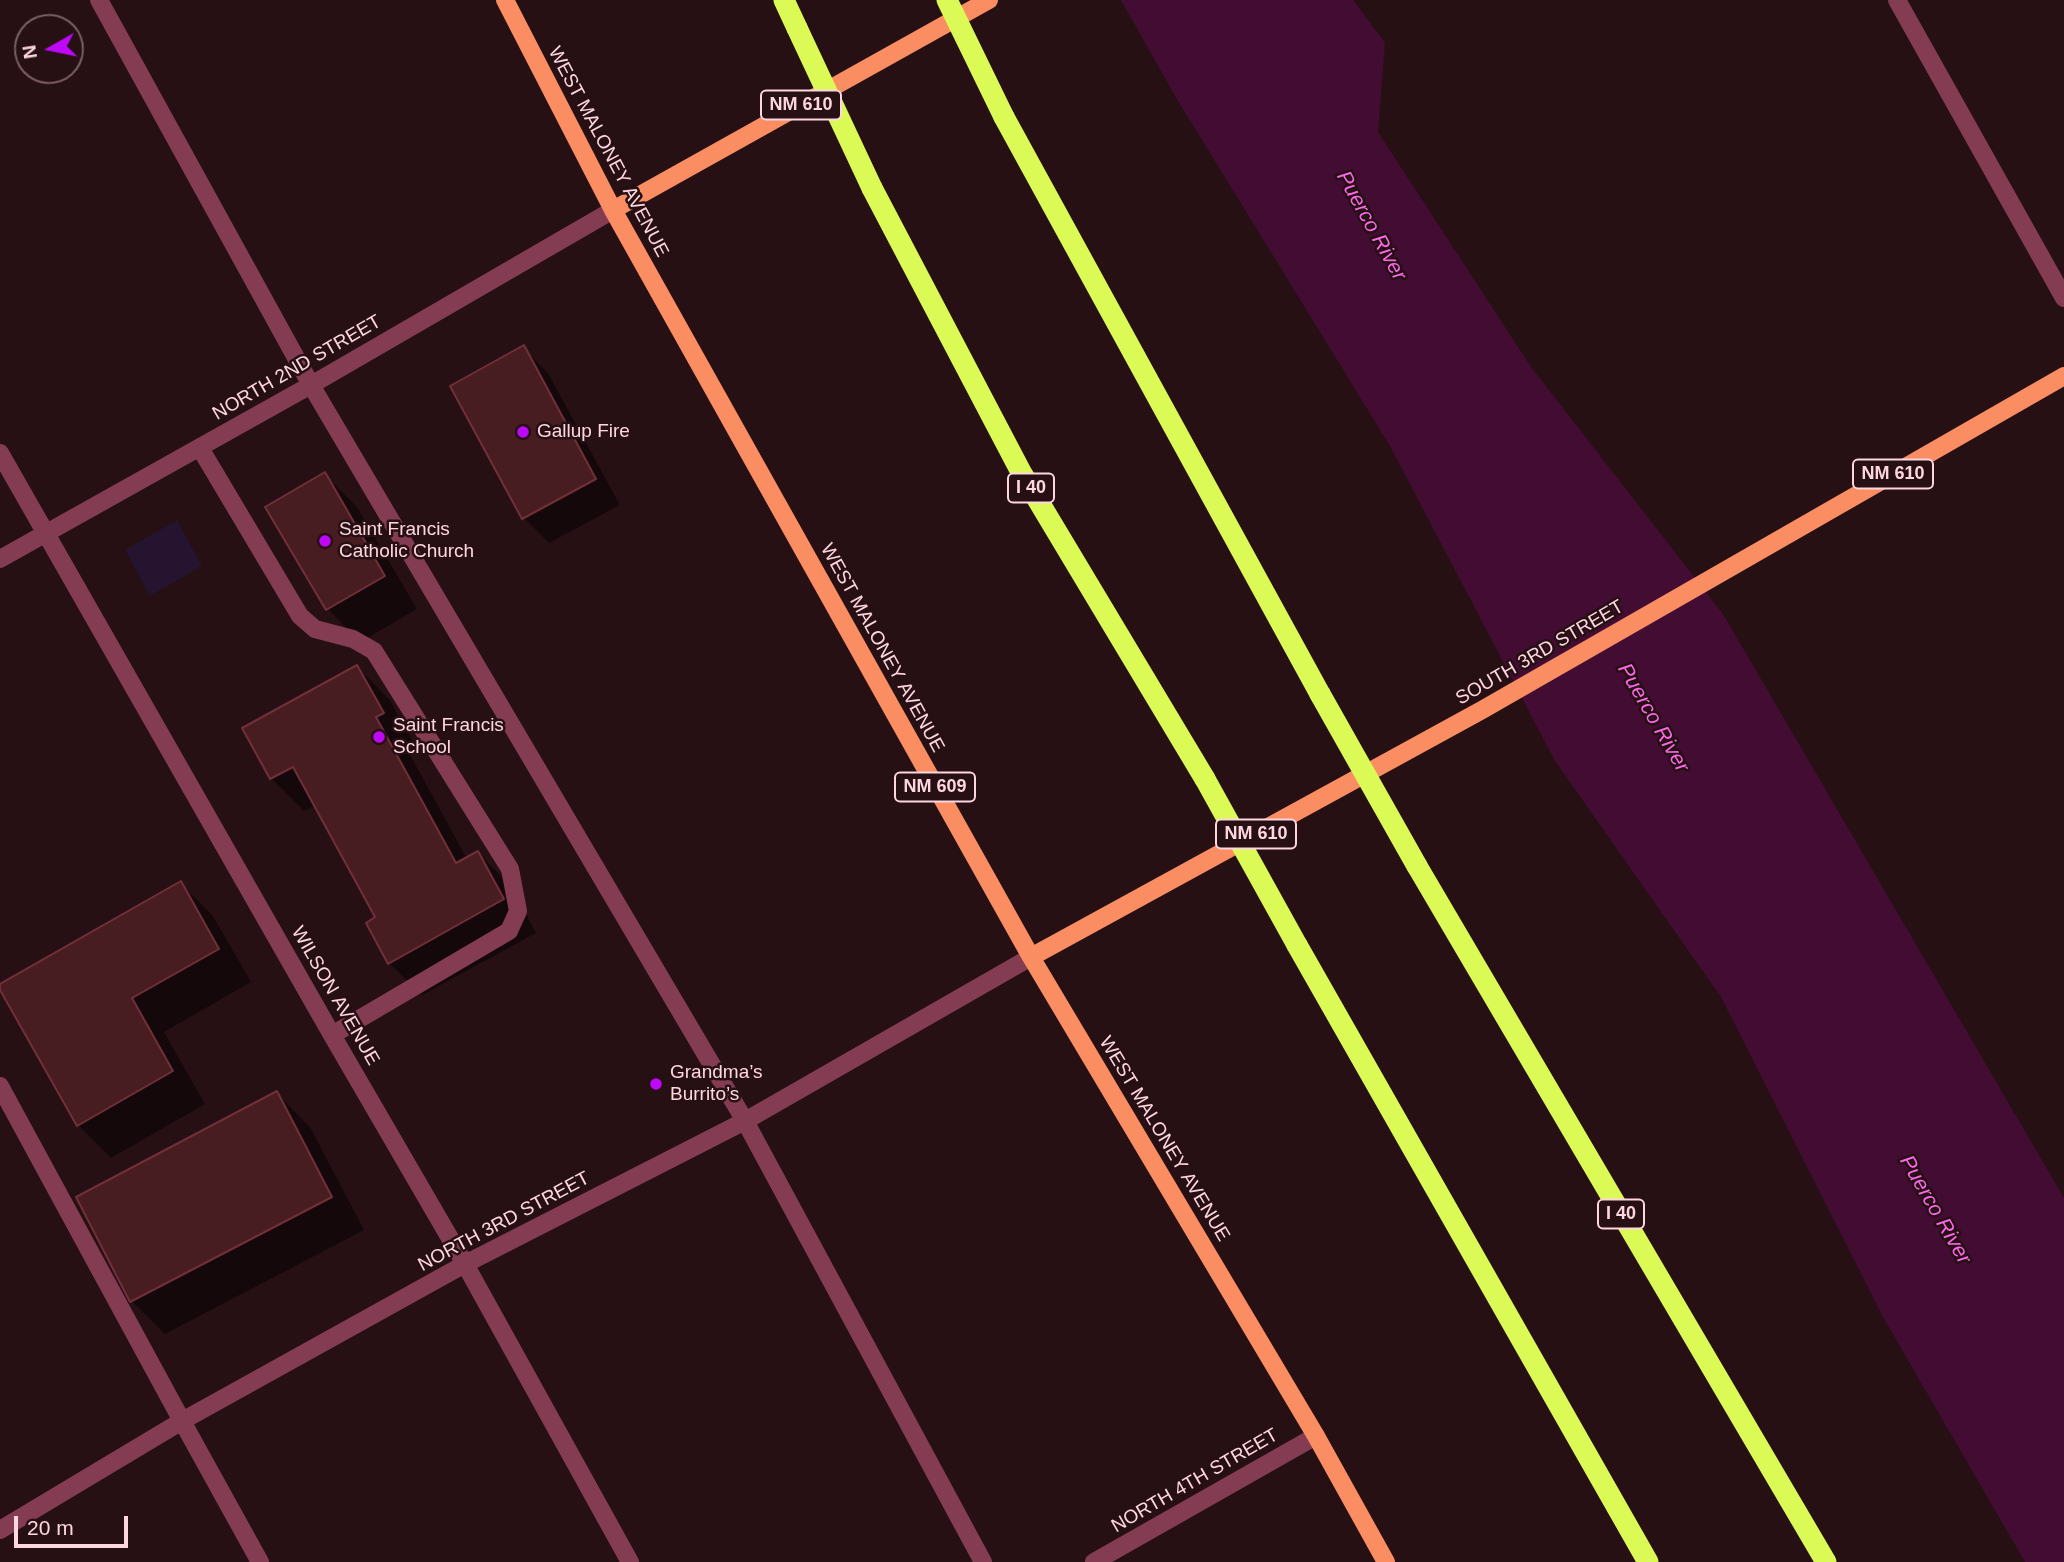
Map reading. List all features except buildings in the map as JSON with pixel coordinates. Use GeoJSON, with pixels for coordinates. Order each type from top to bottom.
{"type":"FeatureCollection","features":[{"type":"Feature","properties":{"kind":"highway","name":"I 40"},"geometry":{"type":"LineString","coordinates":[[785,0],[872,188],[1021,472],[1205,779],[1647,1562]]}},
{"type":"Feature","properties":{"kind":"highway","name":"I 40"},"geometry":{"type":"LineString","coordinates":[[947,0],[1004,117],[1320,694],[1417,866],[1826,1562]]}},
{"type":"Feature","properties":{"kind":"main road","name":"WEST MALONEY AVENUE"},"geometry":{"type":"LineString","coordinates":[[505,0],[613,210],[1031,957],[1316,1436],[1386,1562]]}},
{"type":"Feature","properties":{"kind":"main road","name":"NM 610"},"geometry":{"type":"LineString","coordinates":[[613,210],[989,0]]}},
{"type":"Feature","properties":{"kind":"main road","name":"SOUTH 3RD STREET"},"geometry":{"type":"LineString","coordinates":[[1031,957],[1482,710],[2064,376]]}},
{"type":"Feature","properties":{"kind":"street"},"geometry":{"type":"LineString","coordinates":[[99,0],[311,385],[745,1121],[983,1562]]}},
{"type":"Feature","properties":{"kind":"street"},"geometry":{"type":"LineString","coordinates":[[1897,0],[2064,299]]}},
{"type":"Feature","properties":{"kind":"street","name":"NORTH 2ND STREET"},"geometry":{"type":"LineString","coordinates":[[0,559],[311,385],[613,210]]}},
{"type":"Feature","properties":{"kind":"street"},"geometry":{"type":"LineString","coordinates":[[200,448],[300,616],[315,629],[353,639],[374,651],[510,869],[518,911],[509,931],[332,1035]]}},
{"type":"Feature","properties":{"kind":"street","name":"WILSON AVENUE"},"geometry":{"type":"LineString","coordinates":[[0,453],[465,1264],[630,1562]]}},
{"type":"Feature","properties":{"kind":"street","name":"NORTH 3RD STREET"},"geometry":{"type":"LineString","coordinates":[[0,1531],[182,1421],[465,1264],[745,1121],[1031,957]]}},
{"type":"Feature","properties":{"kind":"street"},"geometry":{"type":"LineString","coordinates":[[0,1086],[260,1562]]}},
{"type":"Feature","properties":{"kind":"street","name":"NORTH 4TH STREET"},"geometry":{"type":"LineString","coordinates":[[1094,1562],[1316,1436]]}},
{"type":"Feature","properties":{"kind":"shaded area"},"geometry":{"type":"Polygon","coordinates":[[[177,520],[202,566],[150,596],[125,550],[177,520]]]}},
{"type":"Feature","properties":{"kind":"water","name":"Puerco River"},"geometry":{"type":"Polygon","coordinates":[[[1121,0],[1353,0],[1385,43],[1378,132],[1531,367],[1723,614],[2064,1198],[2064,1562],[2025,1562],[1883,1317],[1721,997],[1555,761],[1390,446],[1175,96],[1121,0]]]}},
{"type":"Feature","properties":{"kind":"place","name":"Gallup Fire"},"geometry":{"type":"Point","coordinates":[523,432]}},
{"type":"Feature","properties":{"kind":"place","name":"Saint Francis Catholic Church"},"geometry":{"type":"Point","coordinates":[325,541]}},
{"type":"Feature","properties":{"kind":"place","name":"Saint Francis School"},"geometry":{"type":"Point","coordinates":[379,737]}},
{"type":"Feature","properties":{"kind":"place","name":"Grandma’s Burrito’s"},"geometry":{"type":"Point","coordinates":[656,1084]}}]}
